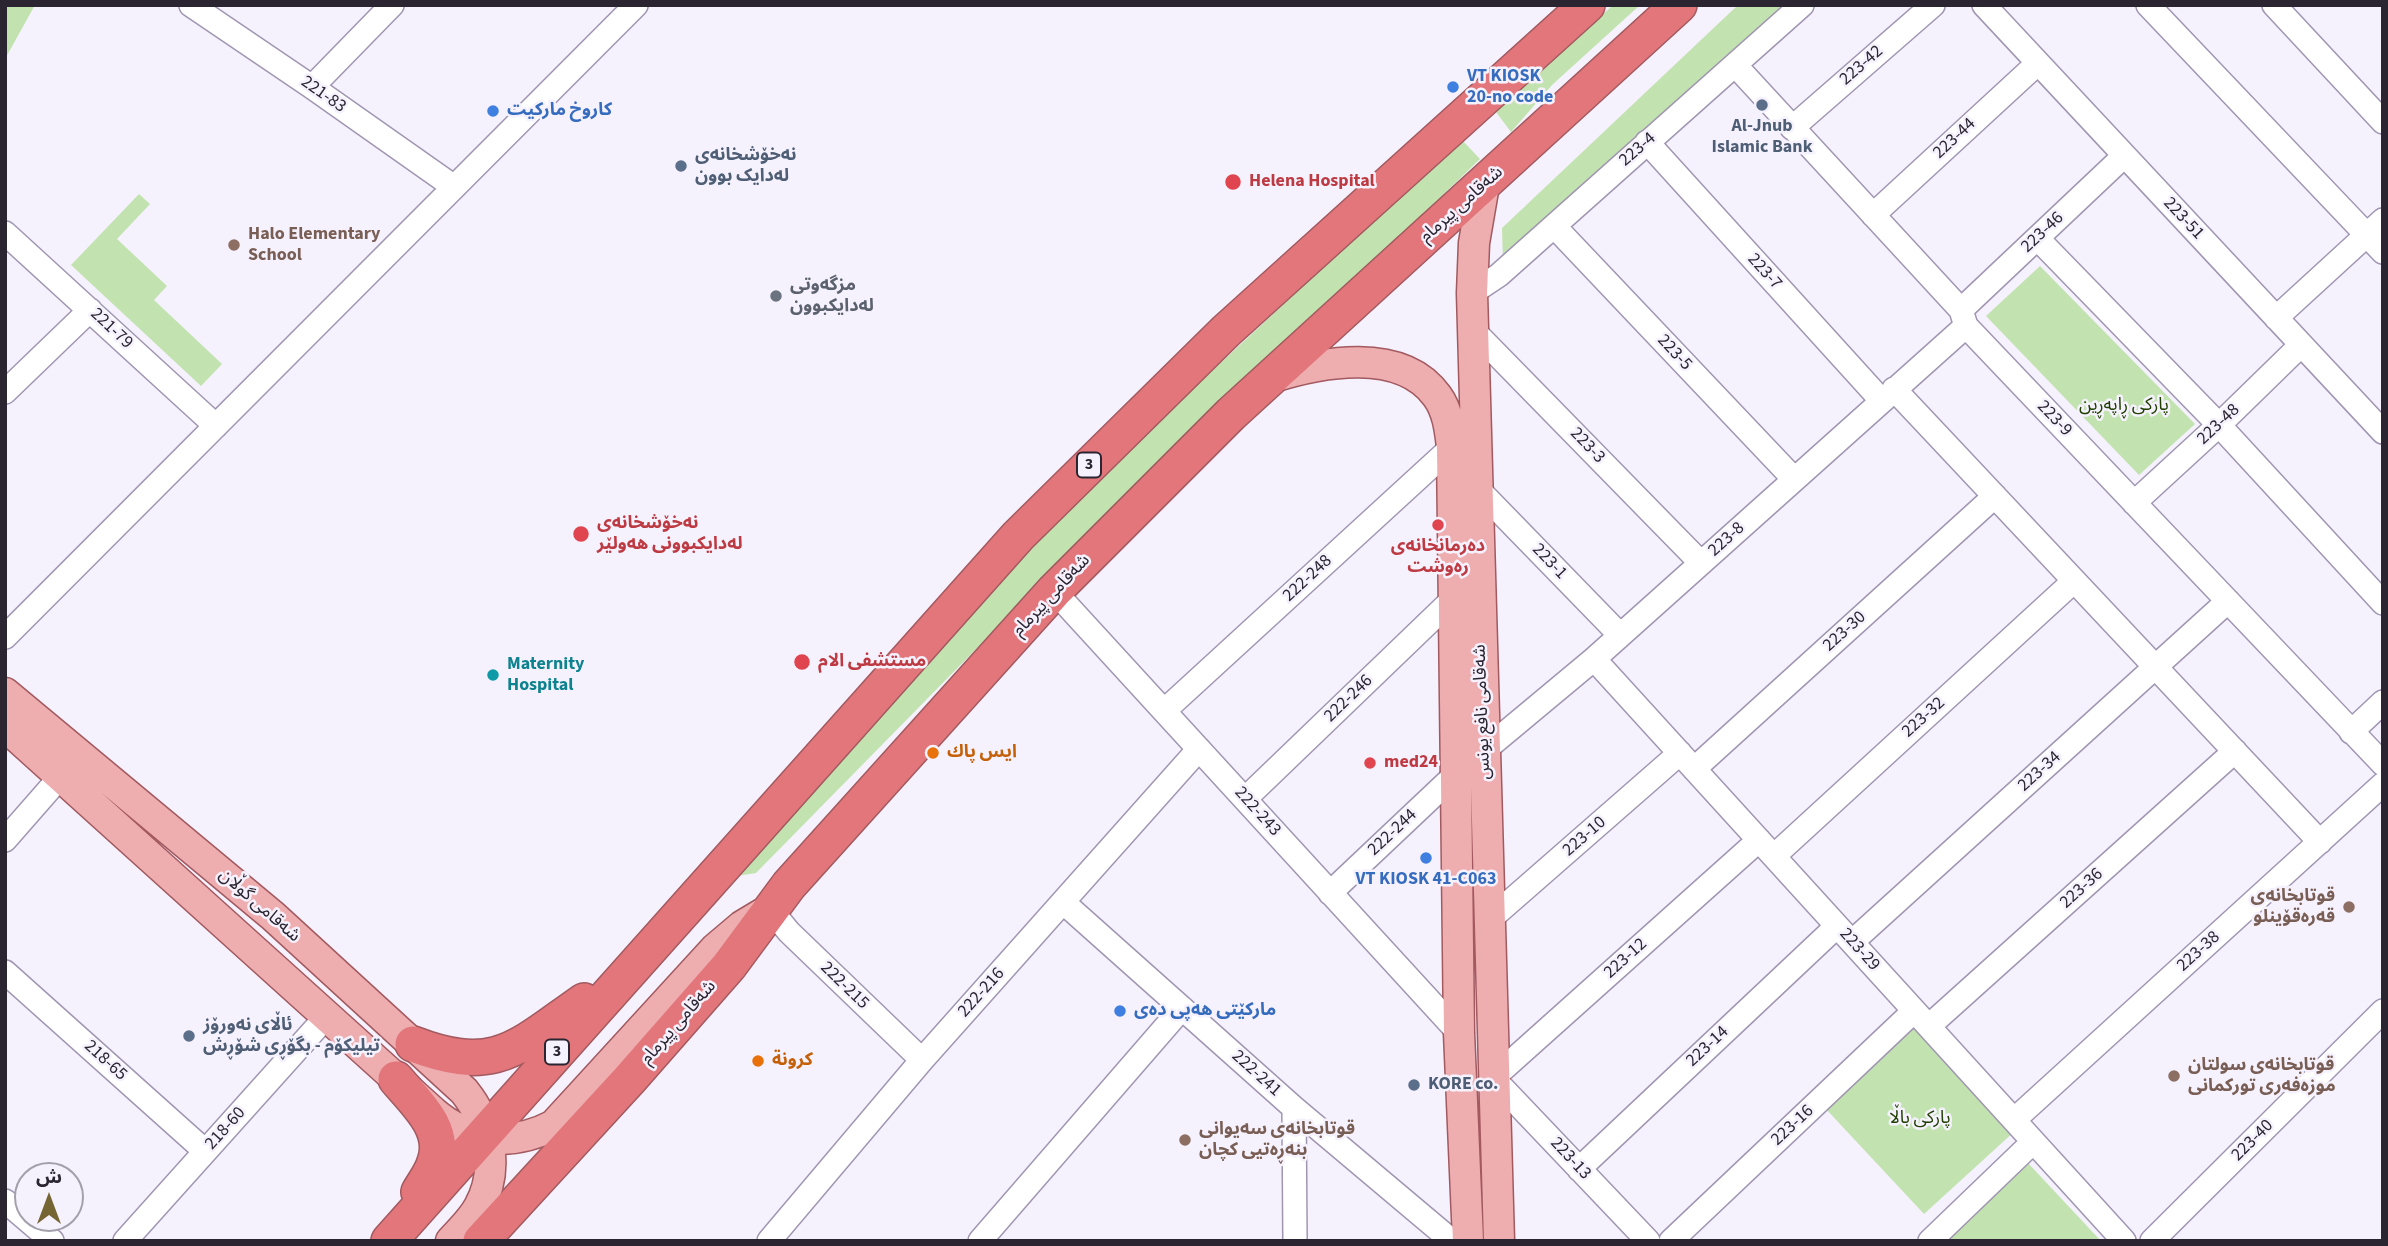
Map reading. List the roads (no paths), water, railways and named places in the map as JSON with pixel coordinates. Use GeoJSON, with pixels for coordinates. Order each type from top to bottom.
{"type":"FeatureCollection","features":[{"type":"Feature","properties":{"kind":"highway"},"geometry":{"type":"LineString","coordinates":[[1546,43],[1574,5]]}},
{"type":"Feature","properties":{"kind":"highway","name":"3"},"geometry":{"type":"LineString","coordinates":[[389,1240],[485,1136],[1018,536],[1226,331],[1587,5]]}},
{"type":"Feature","properties":{"kind":"highway","name":"شەقامی پیرمام"},"geometry":{"type":"LineString","coordinates":[[481,1241],[629,1080],[729,966],[770,909],[1055,591],[1231,414],[1677,7]]}},
{"type":"Feature","properties":{"kind":"highway"},"geometry":{"type":"LineString","coordinates":[[413,1044],[458,1058],[475,1059],[500,1055],[531,1039],[633,967]]}},
{"type":"Feature","properties":{"kind":"highway"},"geometry":{"type":"LineString","coordinates":[[389,1240],[432,1171],[438,1147],[431,1124],[396,1079]]}},
{"type":"Feature","properties":{"kind":"main road","name":"شەقامی نافع یونس"},"geometry":{"type":"LineString","coordinates":[[1484,185],[1474,243],[1472,293],[1499,1241]]}},
{"type":"Feature","properties":{"kind":"main road","name":"شەقامی نافع یونس"},"geometry":{"type":"LineString","coordinates":[[1270,378],[1294,371],[1335,365],[1390,365],[1415,375],[1437,396],[1449,422],[1452,447],[1459,1033],[1468,1241]]}},
{"type":"Feature","properties":{"kind":"main road","name":"شەقامی گوڵان"},"geometry":{"type":"LineString","coordinates":[[5,693],[273,916],[464,1091],[476,1107],[485,1136],[489,1174],[478,1209],[451,1241]]}},
{"type":"Feature","properties":{"kind":"main road","name":"شەقامی گوڵان"},"geometry":{"type":"LineString","coordinates":[[5,726],[442,1120],[457,1129],[485,1136],[502,1140],[529,1136],[554,1125],[716,948],[742,926],[770,909]]}},
{"type":"Feature","properties":{"kind":"main road"},"geometry":{"type":"LineString","coordinates":[[1461,1079],[1493,1078]]}},
{"type":"Feature","properties":{"kind":"street","name":"221-83"},"geometry":{"type":"LineString","coordinates":[[191,5],[454,187]]}},
{"type":"Feature","properties":{"kind":"street"},"geometry":{"type":"LineString","coordinates":[[312,87],[392,5]]}},
{"type":"Feature","properties":{"kind":"street"},"geometry":{"type":"LineString","coordinates":[[5,637],[636,5]]}},
{"type":"Feature","properties":{"kind":"street","name":"223-4"},"geometry":{"type":"LineString","coordinates":[[1472,293],[1499,275],[1802,5]]}},
{"type":"Feature","properties":{"kind":"street","name":"223-42"},"geometry":{"type":"LineString","coordinates":[[1792,128],[1933,5]]}},
{"type":"Feature","properties":{"kind":"street","name":"223-51"},"geometry":{"type":"LineString","coordinates":[[1984,5],[2383,432]]}},
{"type":"Feature","properties":{"kind":"street"},"geometry":{"type":"LineString","coordinates":[[2148,5],[2375,227],[2383,252]]}},
{"type":"Feature","properties":{"kind":"street"},"geometry":{"type":"LineString","coordinates":[[2274,5],[2383,122]]}},
{"type":"Feature","properties":{"kind":"street","name":"223-44"},"geometry":{"type":"LineString","coordinates":[[1873,215],[2038,63]]}},
{"type":"Feature","properties":{"kind":"street","name":"223-9"},"geometry":{"type":"LineString","coordinates":[[1735,66],[2134,503],[2383,764]]}},
{"type":"Feature","properties":{"kind":"street","name":"223-7"},"geometry":{"type":"LineString","coordinates":[[1647,142],[1888,395],[1995,496],[2320,842]]}},
{"type":"Feature","properties":{"kind":"street","name":"223-46"},"geometry":{"type":"LineString","coordinates":[[1963,318],[2038,239],[2124,156]]}},
{"type":"Feature","properties":{"kind":"street","name":"223-5"},"geometry":{"type":"LineString","coordinates":[[1554,226],[1794,480]]}},
{"type":"Feature","properties":{"kind":"street"},"geometry":{"type":"LineString","coordinates":[[2276,318],[2375,227]]}},
{"type":"Feature","properties":{"kind":"street","name":"221-79"},"geometry":{"type":"LineString","coordinates":[[5,233],[216,426]]}},
{"type":"Feature","properties":{"kind":"street"},"geometry":{"type":"LineString","coordinates":[[2038,239],[2219,425],[2383,603]]}},
{"type":"Feature","properties":{"kind":"street"},"geometry":{"type":"LineString","coordinates":[[5,392],[90,310]]}},
{"type":"Feature","properties":{"kind":"street","name":"223-8"},"geometry":{"type":"LineString","coordinates":[[1484,749],[1594,659],[1794,480],[1888,395],[1963,318]]}},
{"type":"Feature","properties":{"kind":"street","name":"223-3"},"geometry":{"type":"LineString","coordinates":[[1473,330],[1701,563]]}},
{"type":"Feature","properties":{"kind":"street","name":"223-48"},"geometry":{"type":"LineString","coordinates":[[2134,503],[2301,345]]}},
{"type":"Feature","properties":{"kind":"street","name":"222-248"},"geometry":{"type":"LineString","coordinates":[[1164,711],[1452,447]]}},
{"type":"Feature","properties":{"kind":"street","name":"223-1"},"geometry":{"type":"LineString","coordinates":[[1477,488],[1620,635]]}},
{"type":"Feature","properties":{"kind":"street","name":"223-30"},"geometry":{"type":"LineString","coordinates":[[1687,761],[1995,496]]}},
{"type":"Feature","properties":{"kind":"street","name":"223-32"},"geometry":{"type":"LineString","coordinates":[[1766,848],[2074,581]]}},
{"type":"Feature","properties":{"kind":"street","name":"222-243"},"geometry":{"type":"LineString","coordinates":[[1055,591],[1459,1033]]}},
{"type":"Feature","properties":{"kind":"street","name":"222-246"},"geometry":{"type":"LineString","coordinates":[[1245,799],[1454,598]]}},
{"type":"Feature","properties":{"kind":"street","name":"223-34"},"geometry":{"type":"LineString","coordinates":[[1844,934],[2157,667],[2228,601]]}},
{"type":"Feature","properties":{"kind":"street","name":"223-29"},"geometry":{"type":"LineString","coordinates":[[1594,659],[2124,1241]]}},
{"type":"Feature","properties":{"kind":"street"},"geometry":{"type":"LineString","coordinates":[[2351,732],[2383,702]]}},
{"type":"Feature","properties":{"kind":"street","name":"222-216"},"geometry":{"type":"LineString","coordinates":[[769,1241],[922,1060],[1199,749]]}},
{"type":"Feature","properties":{"kind":"street","name":"222-244"},"geometry":{"type":"LineString","coordinates":[[1331,893],[1484,749]]}},
{"type":"Feature","properties":{"kind":"street","name":"223-36"},"geometry":{"type":"LineString","coordinates":[[1922,1019],[2235,751]]}},
{"type":"Feature","properties":{"kind":"street","name":"223-10"},"geometry":{"type":"LineString","coordinates":[[1489,920],[1687,761]]}},
{"type":"Feature","properties":{"kind":"street"},"geometry":{"type":"LineString","coordinates":[[5,840],[61,776]]}},
{"type":"Feature","properties":{"kind":"street","name":"223-38"},"geometry":{"type":"LineString","coordinates":[[2014,1120],[2383,784]]}},
{"type":"Feature","properties":{"kind":"street","name":"223-12"},"geometry":{"type":"LineString","coordinates":[[1493,1078],[1766,848]]}},
{"type":"Feature","properties":{"kind":"street","name":"222-241"},"geometry":{"type":"LineString","coordinates":[[1064,902],[1294,1108],[1452,1241]]}},
{"type":"Feature","properties":{"kind":"street","name":"222-215"},"geometry":{"type":"LineString","coordinates":[[770,909],[789,932],[922,1060]]}},
{"type":"Feature","properties":{"kind":"street","name":"223-14"},"geometry":{"type":"LineString","coordinates":[[1579,1169],[1844,934]]}},
{"type":"Feature","properties":{"kind":"street","name":"218-65"},"geometry":{"type":"LineString","coordinates":[[5,972],[205,1151]]}},
{"type":"Feature","properties":{"kind":"street"},"geometry":{"type":"LineString","coordinates":[[980,1241],[1182,1008]]}},
{"type":"Feature","properties":{"kind":"street","name":"223-40"},"geometry":{"type":"LineString","coordinates":[[2152,1241],[2383,1011]]}},
{"type":"Feature","properties":{"kind":"street","name":"218-60"},"geometry":{"type":"LineString","coordinates":[[125,1241],[326,1017]]}},
{"type":"Feature","properties":{"kind":"street","name":"223-16"},"geometry":{"type":"LineString","coordinates":[[1671,1241],[1922,1019]]}},
{"type":"Feature","properties":{"kind":"street","name":"223-13"},"geometry":{"type":"LineString","coordinates":[[1493,1078],[1647,1241]]}},
{"type":"Feature","properties":{"kind":"street"},"geometry":{"type":"LineString","coordinates":[[1294,1108],[1295,1241]]}},
{"type":"Feature","properties":{"kind":"street"},"geometry":{"type":"LineString","coordinates":[[1930,1241],[2033,1142]]}},
{"type":"Feature","properties":{"kind":"street"},"geometry":{"type":"LineString","coordinates":[[5,1201],[52,1241]]}},
{"type":"Feature","properties":{"kind":"place","name":"VT KIOSK 20-no code"},"geometry":{"type":"Point","coordinates":[1453,87]}},
{"type":"Feature","properties":{"kind":"place","name":"Al-Jnub Islamic Bank"},"geometry":{"type":"Point","coordinates":[1762,105]}},
{"type":"Feature","properties":{"kind":"place","name":"كاروخ ماركیت"},"geometry":{"type":"Point","coordinates":[493,111]}},
{"type":"Feature","properties":{"kind":"place","name":"نەخۆشخانەی لەدایک بوون"},"geometry":{"type":"Point","coordinates":[681,166]}},
{"type":"Feature","properties":{"kind":"place","name":"Helena Hospital"},"geometry":{"type":"Point","coordinates":[1233,182]}},
{"type":"Feature","properties":{"kind":"place","name":"Halo Elementary School"},"geometry":{"type":"Point","coordinates":[234,245]}},
{"type":"Feature","properties":{"kind":"place","name":"مزگەوتی لەدایکبوون"},"geometry":{"type":"Point","coordinates":[776,296]}},
{"type":"Feature","properties":{"kind":"place","name":"دەرمانخانەی رەوشت"},"geometry":{"type":"Point","coordinates":[1438,525]}},
{"type":"Feature","properties":{"kind":"place","name":"نەخۆشخانەی لەدایکبوونی هەولێر"},"geometry":{"type":"Point","coordinates":[581,534]}},
{"type":"Feature","properties":{"kind":"place","name":"مستشفى الام"},"geometry":{"type":"Point","coordinates":[802,662]}},
{"type":"Feature","properties":{"kind":"place","name":"Maternity Hospital"},"geometry":{"type":"Point","coordinates":[493,675]}},
{"type":"Feature","properties":{"kind":"place","name":"ايس پاك"},"geometry":{"type":"Point","coordinates":[933,753]}},
{"type":"Feature","properties":{"kind":"place","name":"med24"},"geometry":{"type":"Point","coordinates":[1370,763]}},
{"type":"Feature","properties":{"kind":"place","name":"VT KIOSK 41-C063"},"geometry":{"type":"Point","coordinates":[1426,858]}},
{"type":"Feature","properties":{"kind":"place","name":"قوتابخانەی قەرەقۆینلو"},"geometry":{"type":"Point","coordinates":[2349,907]}},
{"type":"Feature","properties":{"kind":"place","name":"مارکێتی هەپی دەی"},"geometry":{"type":"Point","coordinates":[1120,1011]}},
{"type":"Feature","properties":{"kind":"place","name":"ئاڵای نەورۆز تیلیکۆم - بگۆڕی شۆڕش"},"geometry":{"type":"Point","coordinates":[189,1036]}},
{"type":"Feature","properties":{"kind":"place","name":"كرونة"},"geometry":{"type":"Point","coordinates":[758,1061]}},
{"type":"Feature","properties":{"kind":"place","name":"قوتابخانەی سولتان موزەفەری تورکمانی"},"geometry":{"type":"Point","coordinates":[2174,1076]}},
{"type":"Feature","properties":{"kind":"place","name":"KORE co."},"geometry":{"type":"Point","coordinates":[1414,1085]}},
{"type":"Feature","properties":{"kind":"place","name":"قوتابخانەی سەیوانی بنەڕەتیی کچان"},"geometry":{"type":"Point","coordinates":[1185,1140]}},
{"type":"Feature","properties":{"kind":"park label","name":"پارکی ڕاپەڕین"},"geometry":{"type":"Point","coordinates":[2124,406]}},
{"type":"Feature","properties":{"kind":"park label","name":"پارکی باڵا"},"geometry":{"type":"Point","coordinates":[1920,1119]}}]}
